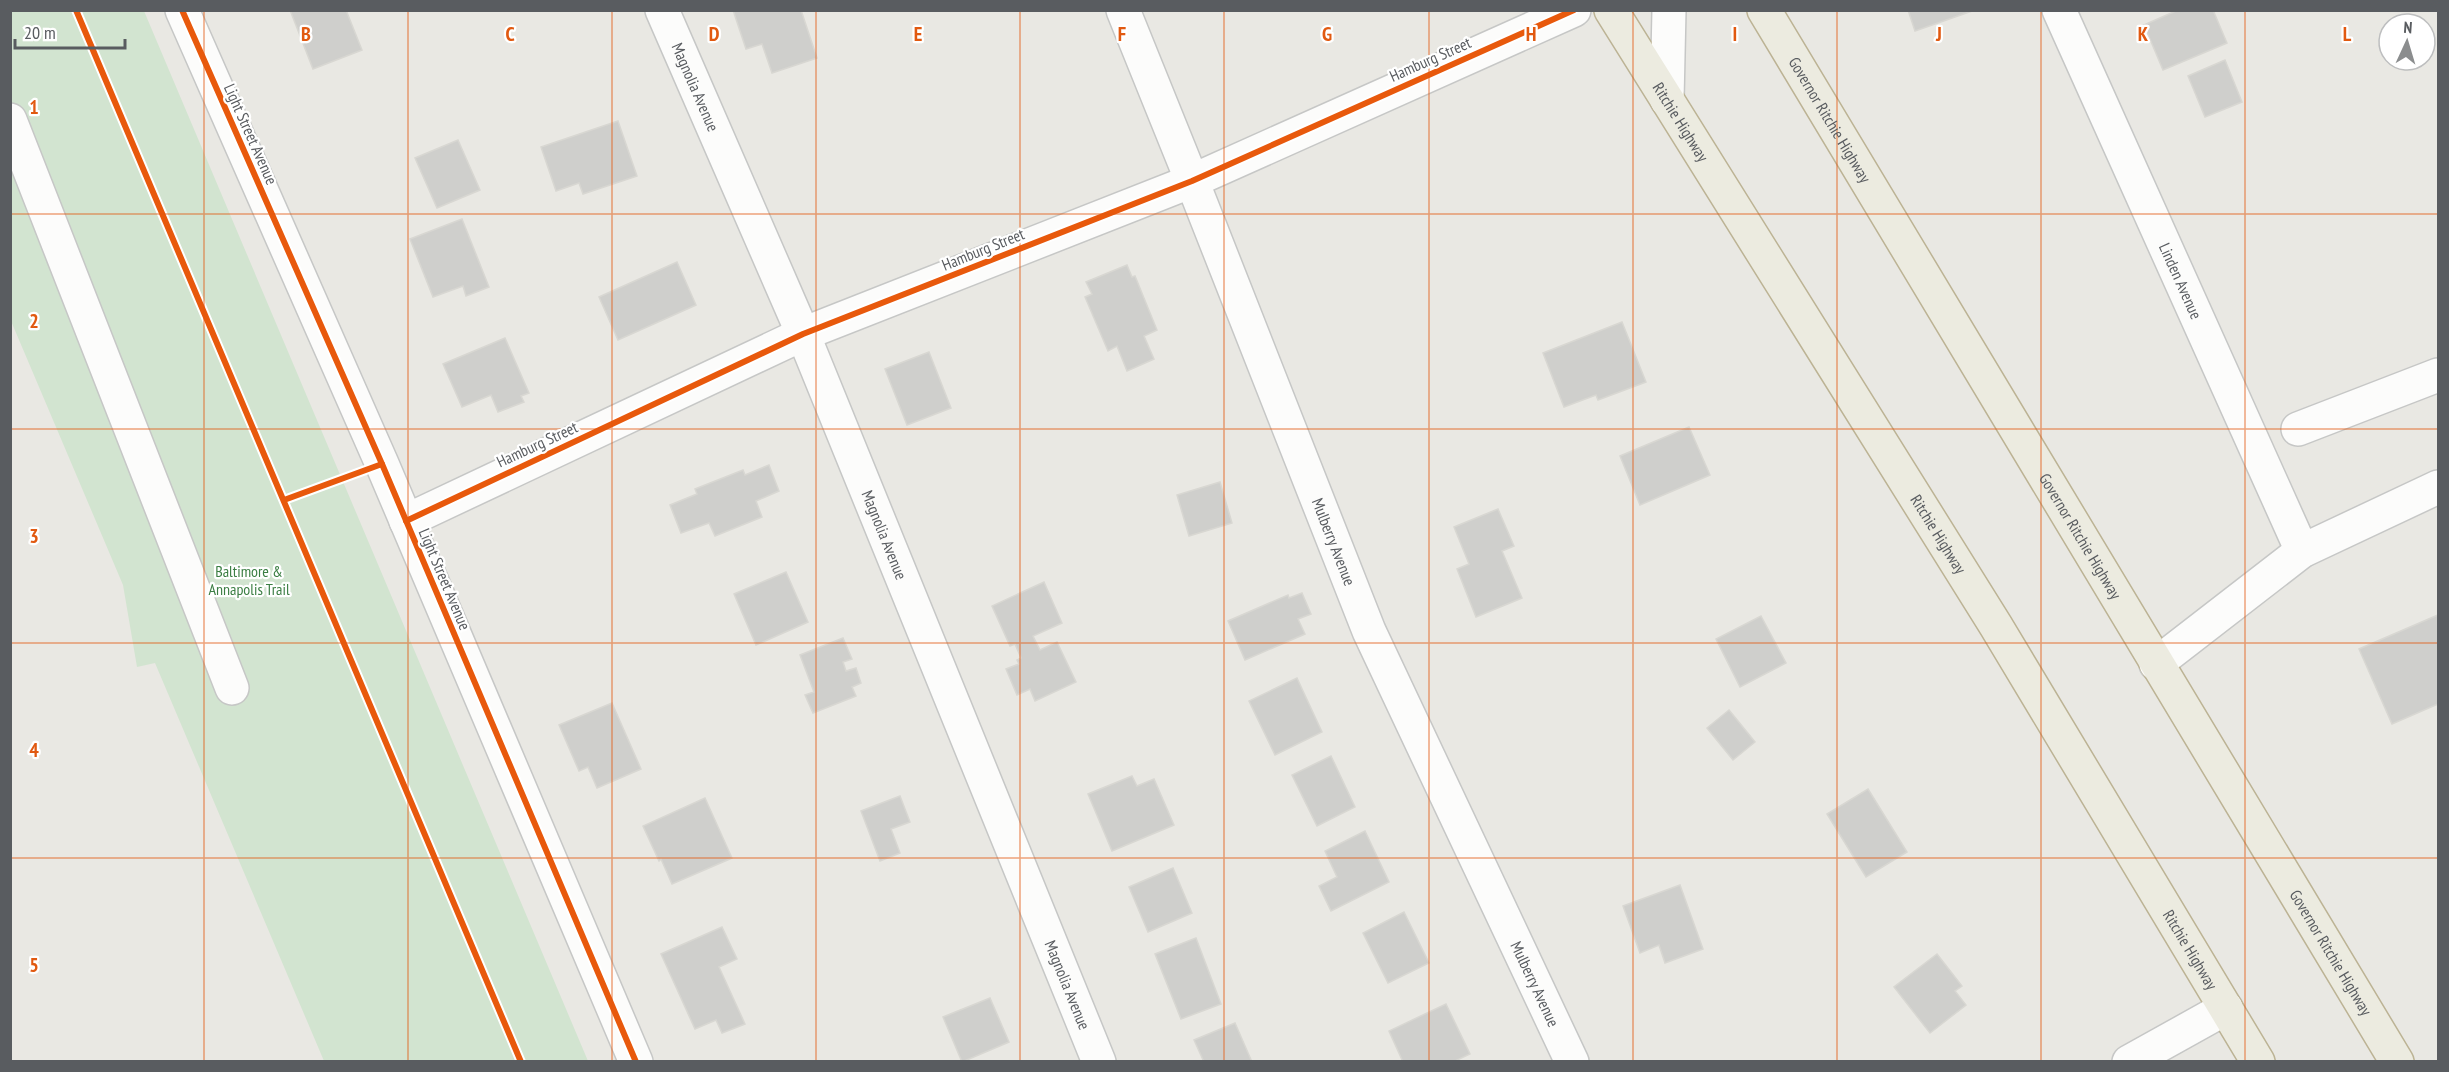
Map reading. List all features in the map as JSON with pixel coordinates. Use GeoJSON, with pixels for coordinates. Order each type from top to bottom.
{"type":"FeatureCollection","features":[{"type":"Feature","properties":{"kind":"highway","name":"Ritchie Highway"},"geometry":{"type":"LineString","coordinates":[[1611,10],[1996,626],[2258,1062]]}},
{"type":"Feature","properties":{"kind":"highway","name":"Governor Ritchie Highway"},"geometry":{"type":"LineString","coordinates":[[1764,10],[2397,1062]]}},
{"type":"Feature","properties":{"kind":"street","name":"Light Street Avenue"},"geometry":{"type":"LineString","coordinates":[[182,10],[406,521],[636,1062]]}},
{"type":"Feature","properties":{"kind":"street","name":"Magnolia Avenue"},"geometry":{"type":"LineString","coordinates":[[662,10],[803,334],[1099,1062]]}},
{"type":"Feature","properties":{"kind":"street","name":"Mulberry Avenue"},"geometry":{"type":"LineString","coordinates":[[1123,10],[1369,631],[1572,1062]]}},
{"type":"Feature","properties":{"kind":"street","name":"Hamburg Street"},"geometry":{"type":"LineString","coordinates":[[406,521],[803,334],[1192,180],[1574,10]]}},
{"type":"Feature","properties":{"kind":"street"},"geometry":{"type":"LineString","coordinates":[[1667,100],[1669,10]]}},
{"type":"Feature","properties":{"kind":"street","name":"Linden Avenue"},"geometry":{"type":"LineString","coordinates":[[2059,10],[2302,551]]}},
{"type":"Feature","properties":{"kind":"street"},"geometry":{"type":"LineString","coordinates":[[10,120],[232,688]]}},
{"type":"Feature","properties":{"kind":"street"},"geometry":{"type":"LineString","coordinates":[[2298,429],[2439,375]]}},
{"type":"Feature","properties":{"kind":"street"},"geometry":{"type":"LineString","coordinates":[[2156,664],[2302,551],[2439,487]]}},
{"type":"Feature","properties":{"kind":"street"},"geometry":{"type":"LineString","coordinates":[[2129,1062],[2226,1008]]}},
{"type":"Feature","properties":{"kind":"green space","name":"Baltimore & Annapolis Trail"},"geometry":{"type":"Polygon","coordinates":[[[10,11],[144,11],[588,1061],[324,1061],[155,663],[137,667],[123,585],[11,321],[10,11]]]}},
{"type":"Feature","properties":{"kind":"building"},"geometry":{"type":"Polygon","coordinates":[[[290,10],[346,10],[362,50],[313,69],[290,10]]]}},
{"type":"Feature","properties":{"kind":"building"},"geometry":{"type":"Polygon","coordinates":[[[733,10],[801,10],[817,58],[772,73],[762,44],[746,49],[733,10]]]}},
{"type":"Feature","properties":{"kind":"building"},"geometry":{"type":"Polygon","coordinates":[[[1908,10],[1975,10],[1915,31],[1908,10]]]}},
{"type":"Feature","properties":{"kind":"building"},"geometry":{"type":"Polygon","coordinates":[[[2178,10],[2213,10],[2227,43],[2163,70],[2144,25],[2178,10]]]}},
{"type":"Feature","properties":{"kind":"building"},"geometry":{"type":"Polygon","coordinates":[[[2225,60],[2242,102],[2205,117],[2188,76],[2225,60]]]}},
{"type":"Feature","properties":{"kind":"building"},"geometry":{"type":"Polygon","coordinates":[[[618,121],[637,176],[583,194],[579,183],[556,191],[541,147],[618,121]]]}},
{"type":"Feature","properties":{"kind":"building"},"geometry":{"type":"Polygon","coordinates":[[[458,140],[480,190],[437,208],[415,158],[458,140]]]}},
{"type":"Feature","properties":{"kind":"building"},"geometry":{"type":"Polygon","coordinates":[[[462,219],[489,287],[466,296],[463,286],[433,297],[410,239],[462,219]]]}},
{"type":"Feature","properties":{"kind":"building"},"geometry":{"type":"Polygon","coordinates":[[[677,262],[696,305],[618,340],[599,297],[677,262]]]}},
{"type":"Feature","properties":{"kind":"building"},"geometry":{"type":"Polygon","coordinates":[[[1127,265],[1132,277],[1135,276],[1157,330],[1144,336],[1154,359],[1127,371],[1117,346],[1108,351],[1085,297],[1092,294],[1086,282],[1127,265]]]}},
{"type":"Feature","properties":{"kind":"building"},"geometry":{"type":"Polygon","coordinates":[[[1622,322],[1646,382],[1598,400],[1596,395],[1564,407],[1543,353],[1622,322]]]}},
{"type":"Feature","properties":{"kind":"building"},"geometry":{"type":"Polygon","coordinates":[[[505,338],[529,393],[521,396],[524,402],[498,412],[491,395],[462,407],[443,364],[505,338]]]}},
{"type":"Feature","properties":{"kind":"building"},"geometry":{"type":"Polygon","coordinates":[[[929,352],[951,408],[907,425],[885,369],[929,352]]]}},
{"type":"Feature","properties":{"kind":"building"},"geometry":{"type":"Polygon","coordinates":[[[1689,427],[1710,475],[1640,505],[1620,456],[1689,427]]]}},
{"type":"Feature","properties":{"kind":"building"},"geometry":{"type":"Polygon","coordinates":[[[769,465],[779,491],[756,501],[762,517],[715,536],[709,523],[681,533],[670,505],[697,494],[695,489],[743,470],[745,475],[769,465]]]}},
{"type":"Feature","properties":{"kind":"building"},"geometry":{"type":"Polygon","coordinates":[[[1220,482],[1232,523],[1189,536],[1177,495],[1220,482]]]}},
{"type":"Feature","properties":{"kind":"building"},"geometry":{"type":"Polygon","coordinates":[[[1498,509],[1514,546],[1502,551],[1522,598],[1476,617],[1457,569],[1469,564],[1454,527],[1498,509]]]}},
{"type":"Feature","properties":{"kind":"building"},"geometry":{"type":"Polygon","coordinates":[[[786,572],[808,622],[756,645],[734,594],[786,572]]]}},
{"type":"Feature","properties":{"kind":"building"},"geometry":{"type":"Polygon","coordinates":[[[1044,582],[1062,623],[1033,636],[1040,650],[1057,642],[1076,682],[1035,701],[1030,689],[1017,695],[1006,669],[1019,664],[1017,660],[1021,658],[1015,644],[1010,646],[992,606],[1044,582]]]}},
{"type":"Feature","properties":{"kind":"building"},"geometry":{"type":"Polygon","coordinates":[[[1302,593],[1311,614],[1298,619],[1305,634],[1245,660],[1228,621],[1288,595],[1289,598],[1302,593]]]}},
{"type":"Feature","properties":{"kind":"building"},"geometry":{"type":"Polygon","coordinates":[[[2438,615],[2438,704],[2392,724],[2359,649],[2438,615]]]}},
{"type":"Feature","properties":{"kind":"building"},"geometry":{"type":"Polygon","coordinates":[[[1761,616],[1786,663],[1740,687],[1716,639],[1761,616]]]}},
{"type":"Feature","properties":{"kind":"building"},"geometry":{"type":"Polygon","coordinates":[[[843,638],[852,659],[843,662],[846,671],[856,668],[861,683],[852,687],[856,696],[813,713],[805,695],[814,692],[800,655],[843,638]]]}},
{"type":"Feature","properties":{"kind":"building"},"geometry":{"type":"Polygon","coordinates":[[[1297,678],[1322,732],[1275,755],[1249,701],[1297,678]]]}},
{"type":"Feature","properties":{"kind":"building"},"geometry":{"type":"Polygon","coordinates":[[[612,703],[641,769],[597,788],[588,767],[579,771],[559,725],[612,703]]]}},
{"type":"Feature","properties":{"kind":"building"},"geometry":{"type":"Polygon","coordinates":[[[1729,710],[1755,742],[1733,760],[1707,728],[1729,710]]]}},
{"type":"Feature","properties":{"kind":"building"},"geometry":{"type":"Polygon","coordinates":[[[1331,756],[1355,807],[1317,826],[1292,775],[1331,756]]]}},
{"type":"Feature","properties":{"kind":"building"},"geometry":{"type":"Polygon","coordinates":[[[1132,776],[1137,786],[1154,779],[1174,825],[1112,851],[1088,794],[1132,776]]]}},
{"type":"Feature","properties":{"kind":"building"},"geometry":{"type":"Polygon","coordinates":[[[1868,789],[1907,852],[1866,877],[1827,814],[1868,789]]]}},
{"type":"Feature","properties":{"kind":"building"},"geometry":{"type":"Polygon","coordinates":[[[900,796],[910,822],[891,829],[900,853],[880,861],[861,811],[900,796]]]}},
{"type":"Feature","properties":{"kind":"building"},"geometry":{"type":"Polygon","coordinates":[[[705,798],[732,858],[672,884],[643,826],[705,798]]]}},
{"type":"Feature","properties":{"kind":"building"},"geometry":{"type":"Polygon","coordinates":[[[1365,831],[1389,882],[1331,911],[1319,886],[1337,877],[1325,851],[1365,831]]]}},
{"type":"Feature","properties":{"kind":"building"},"geometry":{"type":"Polygon","coordinates":[[[1173,868],[1192,913],[1148,932],[1129,887],[1173,868]]]}},
{"type":"Feature","properties":{"kind":"building"},"geometry":{"type":"Polygon","coordinates":[[[1680,885],[1703,949],[1665,963],[1659,945],[1640,953],[1623,906],[1680,885]]]}},
{"type":"Feature","properties":{"kind":"building"},"geometry":{"type":"Polygon","coordinates":[[[1404,912],[1429,963],[1388,983],[1363,933],[1404,912]]]}},
{"type":"Feature","properties":{"kind":"building"},"geometry":{"type":"Polygon","coordinates":[[[722,927],[737,959],[719,967],[745,1024],[722,1033],[716,1020],[695,1029],[661,954],[722,927]]]}},
{"type":"Feature","properties":{"kind":"building"},"geometry":{"type":"Polygon","coordinates":[[[1196,938],[1221,1004],[1181,1019],[1155,954],[1196,938]]]}},
{"type":"Feature","properties":{"kind":"building"},"geometry":{"type":"Polygon","coordinates":[[[1937,954],[1962,986],[1955,991],[1966,1005],[1930,1033],[1894,987],[1937,954]]]}},
{"type":"Feature","properties":{"kind":"building"},"geometry":{"type":"Polygon","coordinates":[[[990,998],[1009,1042],[962,1062],[943,1017],[990,998]]]}},
{"type":"Feature","properties":{"kind":"building"},"geometry":{"type":"Polygon","coordinates":[[[1446,1004],[1470,1054],[1453,1062],[1403,1062],[1389,1031],[1446,1004]]]}},
{"type":"Feature","properties":{"kind":"building"},"geometry":{"type":"Polygon","coordinates":[[[1235,1023],[1252,1062],[1204,1062],[1194,1040],[1235,1023]]]}},
{"type":"Feature","properties":{"kind":"cycle path"},"geometry":{"type":"LineString","coordinates":[[76,10],[521,1062]]}},
{"type":"Feature","properties":{"kind":"cycle path"},"geometry":{"type":"LineString","coordinates":[[182,10],[382,464],[636,1062]]}},
{"type":"Feature","properties":{"kind":"cycle path"},"geometry":{"type":"LineString","coordinates":[[406,521],[803,334],[1192,181],[1574,10]]}},
{"type":"Feature","properties":{"kind":"cycle path"},"geometry":{"type":"LineString","coordinates":[[284,500],[382,464]]}}]}
